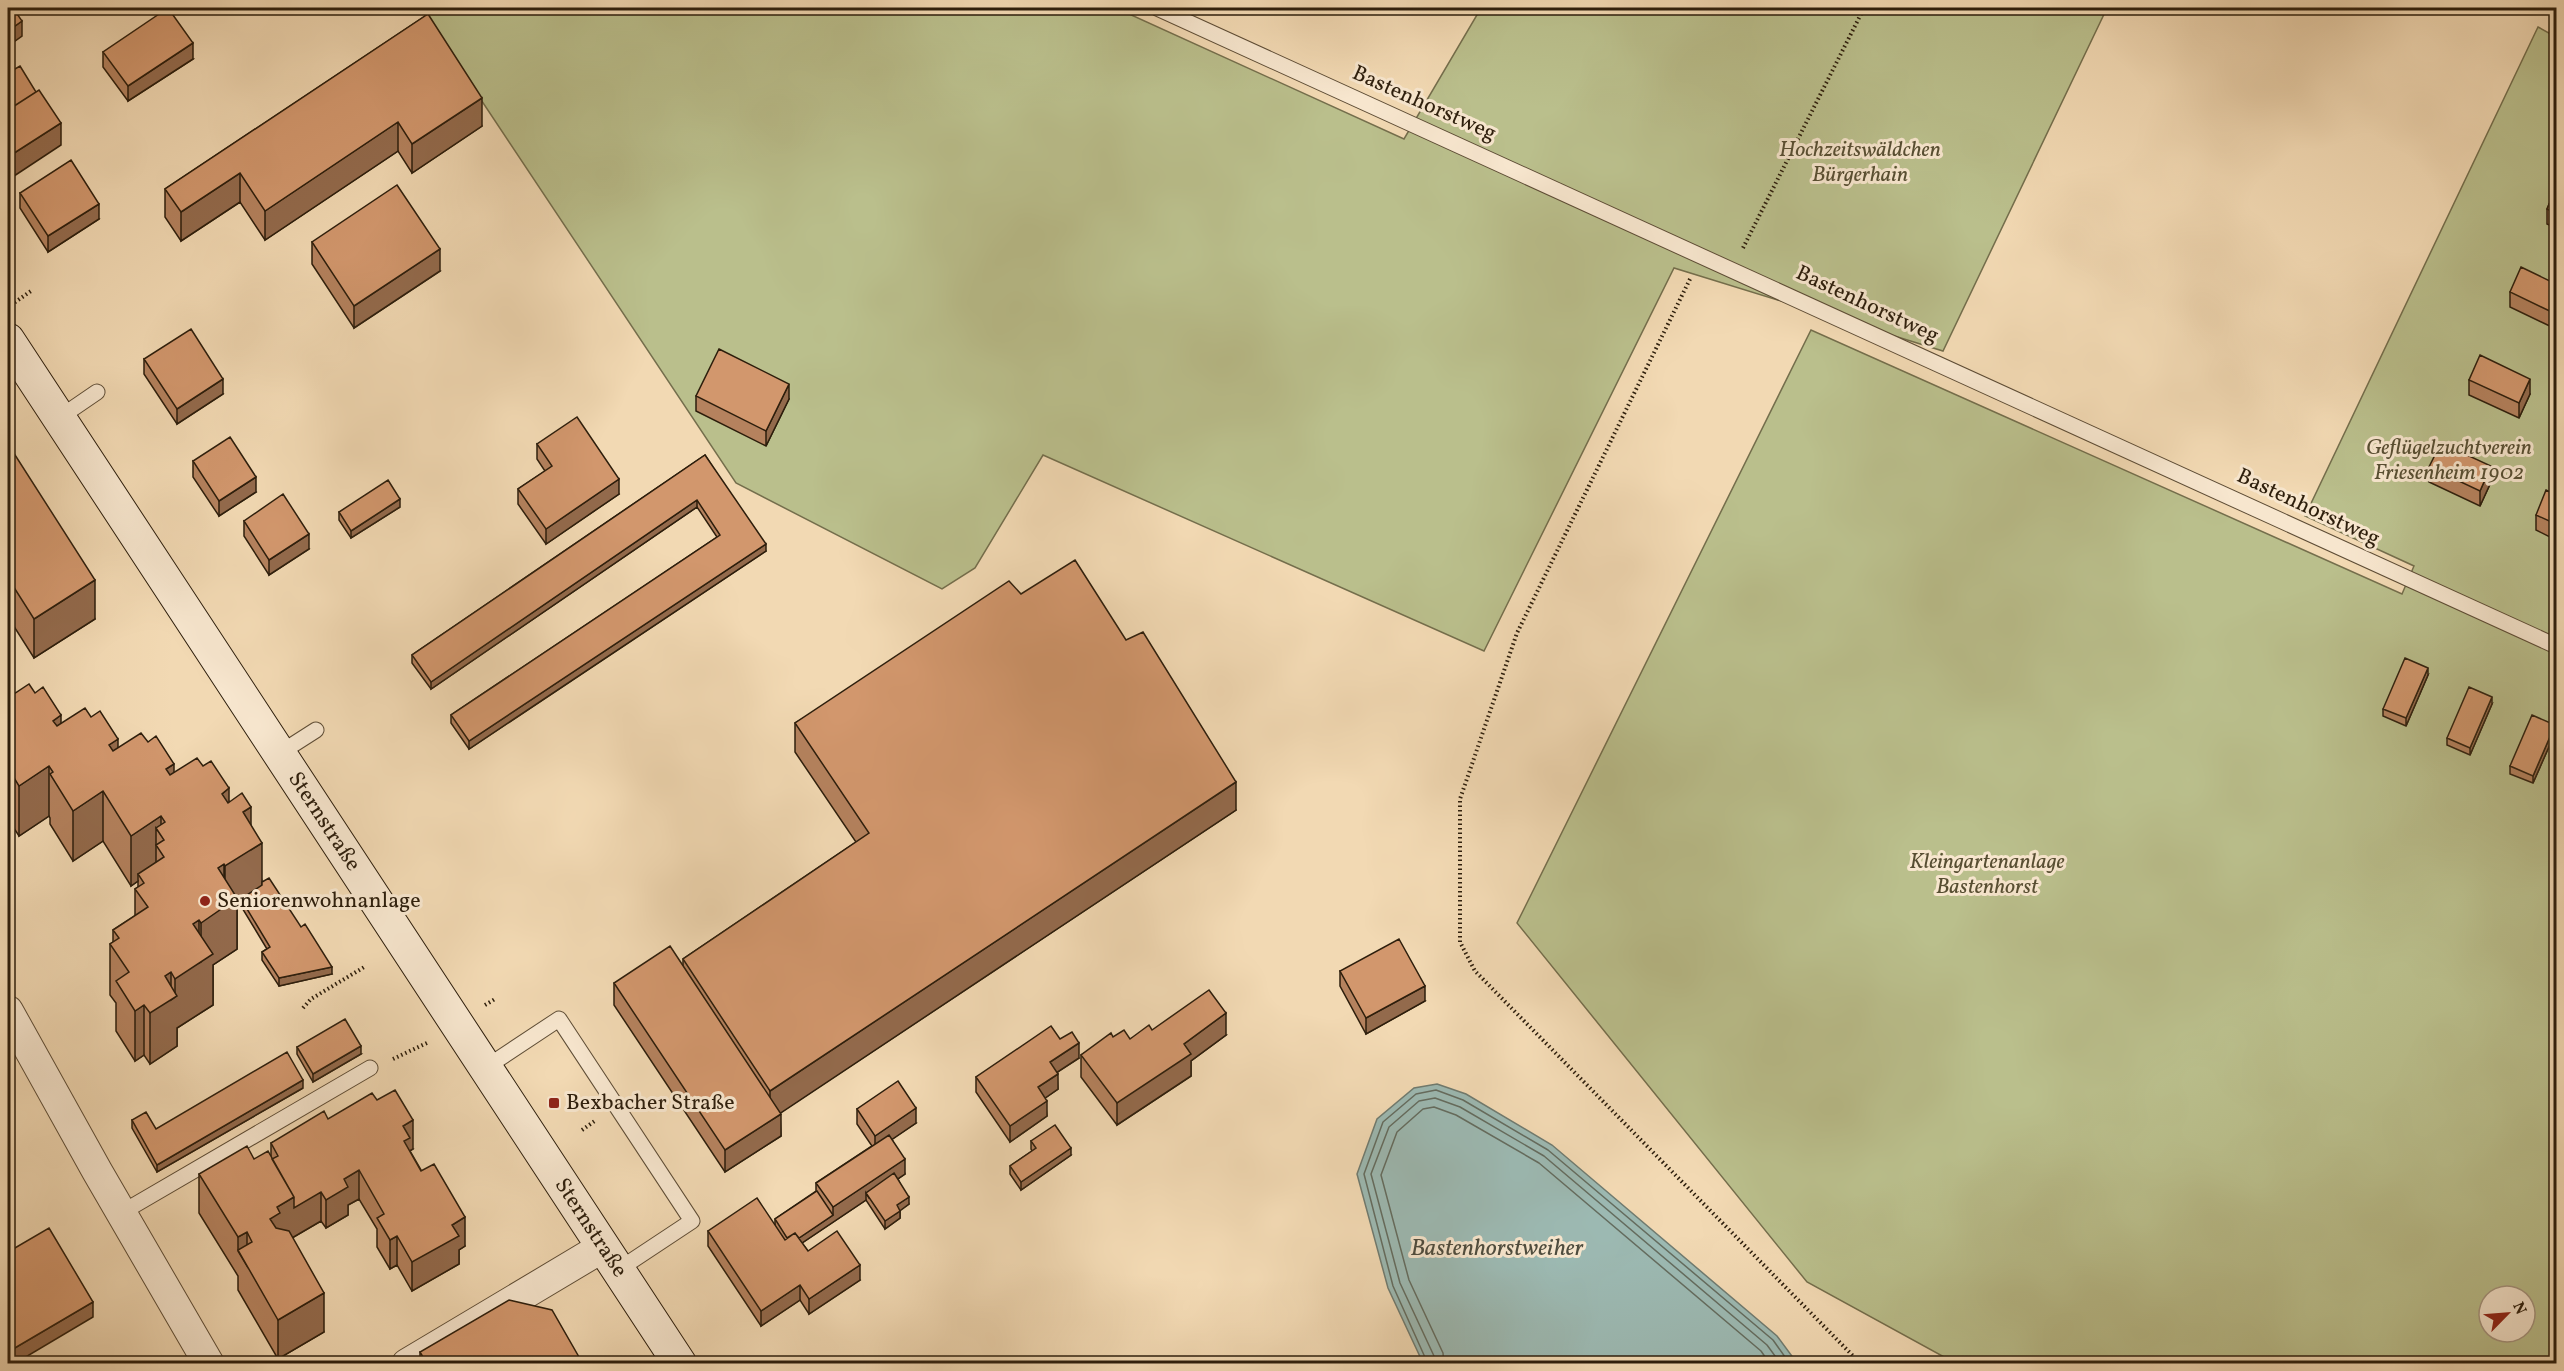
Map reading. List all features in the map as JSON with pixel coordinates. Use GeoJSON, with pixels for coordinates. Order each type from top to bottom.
{"type":"FeatureCollection","features":[{"type":"Feature","properties":{"kind":"main road","name":"Sternstraße"},"geometry":{"type":"LineString","coordinates":[[8,340],[680,1364]]}},
{"type":"Feature","properties":{"kind":"street"},"geometry":{"type":"LineString","coordinates":[[8,1011],[209,1364]]}},
{"type":"Feature","properties":{"kind":"street"},"geometry":{"type":"LineString","coordinates":[[407,1364],[611,1258]]}},
{"type":"Feature","properties":{"kind":"lane","name":"Bastenhorstweg"},"geometry":{"type":"LineString","coordinates":[[1157,8],[1732,268],[2556,646]]}},
{"type":"Feature","properties":{"kind":"lane"},"geometry":{"type":"LineString","coordinates":[[59,418],[97,392]]}},
{"type":"Feature","properties":{"kind":"lane"},"geometry":{"type":"LineString","coordinates":[[280,753],[316,730]]}},
{"type":"Feature","properties":{"kind":"lane"},"geometry":{"type":"LineString","coordinates":[[485,1068],[559,1019],[692,1221],[611,1258]]}},
{"type":"Feature","properties":{"kind":"lane"},"geometry":{"type":"LineString","coordinates":[[121,1213],[370,1068]]}},
{"type":"Feature","properties":{"kind":"path"},"geometry":{"type":"LineString","coordinates":[[1732,268],[1864,8]]}},
{"type":"Feature","properties":{"kind":"path"},"geometry":{"type":"LineString","coordinates":[[1702,255],[1517,633],[1460,799],[1461,942],[1475,971],[1861,1364]]}},
{"type":"Feature","properties":{"kind":"path"},"geometry":{"type":"LineString","coordinates":[[8,307],[32,291]]}},
{"type":"Feature","properties":{"kind":"path"},"geometry":{"type":"LineString","coordinates":[[303,1008],[311,999],[366,966]]}},
{"type":"Feature","properties":{"kind":"green space","name":"Hochzeitswäldchen Bürgerhain"},"geometry":{"type":"Polygon","coordinates":[[[420,8],[1116,8],[1404,139],[1481,8],[2107,8],[1943,351],[1674,268],[1484,651],[1043,455],[975,568],[942,589],[736,483],[420,8]]]}},
{"type":"Feature","properties":{"kind":"green space","name":"Kleingartenanlage Bastenhorst"},"geometry":{"type":"Polygon","coordinates":[[[2538,27],[2556,37],[2556,1363],[1955,1363],[1807,1282],[1517,923],[1811,330],[2402,594],[2414,566],[2305,516],[2538,27]]]}},
{"type":"Feature","properties":{"kind":"water","name":"Bastenhorstweiher"},"geometry":{"type":"Polygon","coordinates":[[[1437,1084],[1466,1094],[1552,1145],[1777,1336],[1797,1363],[1423,1363],[1388,1288],[1357,1174],[1377,1119],[1414,1088],[1437,1084]]]}},
{"type":"Feature","properties":{"kind":"building"},"geometry":{"type":"Polygon","coordinates":[[[8,8],[13,8],[22,21],[8,31],[8,8]]]}},
{"type":"Feature","properties":{"kind":"building"},"geometry":{"type":"Polygon","coordinates":[[[168,8],[193,43],[128,86],[103,52],[168,8]]]}},
{"type":"Feature","properties":{"kind":"building"},"geometry":{"type":"Polygon","coordinates":[[[428,14],[482,98],[412,144],[398,122],[265,211],[240,173],[181,212],[165,189],[428,14]]]}},
{"type":"Feature","properties":{"kind":"building"},"geometry":{"type":"Polygon","coordinates":[[[20,66],[36,92],[8,110],[8,73],[20,66]]]}},
{"type":"Feature","properties":{"kind":"building"},"geometry":{"type":"Polygon","coordinates":[[[39,90],[61,123],[8,157],[8,110],[39,90]]]}},
{"type":"Feature","properties":{"kind":"building"},"geometry":{"type":"Polygon","coordinates":[[[71,160],[99,204],[48,236],[20,193],[71,160]]]}},
{"type":"Feature","properties":{"kind":"building"},"geometry":{"type":"Polygon","coordinates":[[[397,185],[440,249],[354,306],[312,242],[397,185]]]}},
{"type":"Feature","properties":{"kind":"building"},"geometry":{"type":"Polygon","coordinates":[[[2556,188],[2556,213],[2547,209],[2556,188]]]}},
{"type":"Feature","properties":{"kind":"building"},"geometry":{"type":"Polygon","coordinates":[[[2521,267],[2556,284],[2556,314],[2510,292],[2521,267]]]}},
{"type":"Feature","properties":{"kind":"building"},"geometry":{"type":"Polygon","coordinates":[[[191,329],[223,379],[177,409],[144,359],[191,329]]]}},
{"type":"Feature","properties":{"kind":"building"},"geometry":{"type":"Polygon","coordinates":[[[719,349],[789,384],[766,431],[696,396],[719,349]]]}},
{"type":"Feature","properties":{"kind":"building"},"geometry":{"type":"Polygon","coordinates":[[[2480,355],[2530,379],[2519,403],[2469,380],[2480,355]]]}},
{"type":"Feature","properties":{"kind":"building"},"geometry":{"type":"Polygon","coordinates":[[[577,417],[619,479],[546,529],[518,489],[552,466],[537,444],[577,417]]]}},
{"type":"Feature","properties":{"kind":"building"},"geometry":{"type":"Polygon","coordinates":[[[230,437],[256,477],[219,501],[193,461],[230,437]]]}},
{"type":"Feature","properties":{"kind":"building"},"geometry":{"type":"Polygon","coordinates":[[[2441,443],[2491,466],[2480,491],[2429,467],[2441,443]]]}},
{"type":"Feature","properties":{"kind":"building"},"geometry":{"type":"Polygon","coordinates":[[[8,444],[95,580],[34,619],[8,578],[8,444]]]}},
{"type":"Feature","properties":{"kind":"building"},"geometry":{"type":"Polygon","coordinates":[[[705,455],[766,544],[469,741],[451,715],[720,535],[697,500],[431,682],[412,655],[705,455]]]}},
{"type":"Feature","properties":{"kind":"building"},"geometry":{"type":"Polygon","coordinates":[[[388,480],[400,499],[351,531],[339,512],[388,480]]]}},
{"type":"Feature","properties":{"kind":"building"},"geometry":{"type":"Polygon","coordinates":[[[2546,490],[2556,495],[2556,524],[2536,515],[2546,490]]]}},
{"type":"Feature","properties":{"kind":"building"},"geometry":{"type":"Polygon","coordinates":[[[283,494],[309,534],[269,560],[244,521],[283,494]]]}},
{"type":"Feature","properties":{"kind":"building"},"geometry":{"type":"Polygon","coordinates":[[[1075,560],[1126,640],[1143,632],[1236,782],[770,1091],[683,959],[869,833],[795,723],[1009,581],[1021,594],[1075,560]]]}},
{"type":"Feature","properties":{"kind":"building"},"geometry":{"type":"Polygon","coordinates":[[[2405,658],[2428,668],[2406,718],[2383,709],[2405,658]]]}},
{"type":"Feature","properties":{"kind":"building"},"geometry":{"type":"Polygon","coordinates":[[[29,684],[35,693],[43,687],[61,715],[53,721],[57,726],[85,708],[91,717],[100,711],[118,739],[109,745],[113,751],[141,733],[148,742],[156,736],[174,764],[166,769],[170,775],[197,758],[203,766],[211,761],[229,788],[222,794],[228,803],[242,793],[251,807],[243,812],[262,843],[218,868],[237,898],[201,923],[199,920],[193,924],[213,954],[175,979],[171,972],[165,976],[177,996],[150,1013],[144,1005],[135,1011],[116,981],[129,972],[110,944],[119,938],[113,930],[148,907],[135,889],[144,883],[138,874],[164,857],[156,845],[164,840],[156,828],[165,822],[161,816],[131,836],[103,791],[73,811],[50,774],[53,772],[49,766],[19,786],[8,768],[8,698],[29,684]]]}},
{"type":"Feature","properties":{"kind":"building"},"geometry":{"type":"Polygon","coordinates":[[[2469,687],[2492,697],[2470,748],[2447,738],[2469,687]]]}},
{"type":"Feature","properties":{"kind":"building"},"geometry":{"type":"Polygon","coordinates":[[[2532,715],[2555,725],[2533,776],[2510,766],[2532,715]]]}},
{"type":"Feature","properties":{"kind":"building"},"geometry":{"type":"Polygon","coordinates":[[[269,878],[301,927],[305,924],[332,967],[279,978],[262,952],[270,947],[241,899],[269,878]]]}},
{"type":"Feature","properties":{"kind":"building"},"geometry":{"type":"Polygon","coordinates":[[[1399,939],[1425,986],[1366,1018],[1340,971],[1399,939]]]}},
{"type":"Feature","properties":{"kind":"building"},"geometry":{"type":"Polygon","coordinates":[[[670,946],[781,1114],[725,1150],[614,983],[670,946]]]}},
{"type":"Feature","properties":{"kind":"building"},"geometry":{"type":"Polygon","coordinates":[[[1209,990],[1226,1013],[1184,1044],[1191,1054],[1117,1103],[1081,1055],[1111,1033],[1113,1037],[1124,1030],[1130,1039],[1149,1025],[1152,1030],[1209,990]]]}},
{"type":"Feature","properties":{"kind":"building"},"geometry":{"type":"Polygon","coordinates":[[[345,1019],[361,1046],[313,1074],[297,1047],[345,1019]]]}},
{"type":"Feature","properties":{"kind":"building"},"geometry":{"type":"Polygon","coordinates":[[[1051,1026],[1060,1039],[1072,1032],[1079,1043],[1050,1062],[1058,1074],[1038,1087],[1047,1101],[1010,1126],[976,1077],[1051,1026]]]}},
{"type":"Feature","properties":{"kind":"building"},"geometry":{"type":"Polygon","coordinates":[[[287,1052],[303,1080],[157,1165],[132,1120],[146,1112],[156,1129],[287,1052]]]}},
{"type":"Feature","properties":{"kind":"building"},"geometry":{"type":"Polygon","coordinates":[[[898,1081],[916,1108],[875,1136],[857,1109],[898,1081]]]}},
{"type":"Feature","properties":{"kind":"building"},"geometry":{"type":"Polygon","coordinates":[[[395,1090],[413,1120],[403,1126],[410,1138],[404,1141],[421,1171],[434,1164],[465,1217],[452,1225],[459,1236],[412,1262],[397,1236],[390,1240],[377,1218],[384,1214],[359,1170],[344,1179],[348,1187],[326,1200],[321,1192],[294,1208],[294,1197],[272,1159],[278,1156],[271,1143],[324,1111],[328,1119],[372,1093],[377,1100],[395,1090]]]}},
{"type":"Feature","properties":{"kind":"building"},"geometry":{"type":"Polygon","coordinates":[[[1055,1125],[1071,1148],[1021,1182],[1010,1166],[1036,1148],[1031,1141],[1055,1125]]]}},
{"type":"Feature","properties":{"kind":"building"},"geometry":{"type":"Polygon","coordinates":[[[889,1135],[905,1159],[833,1207],[816,1183],[889,1135]]]}},
{"type":"Feature","properties":{"kind":"building"},"geometry":{"type":"Polygon","coordinates":[[[247,1146],[254,1159],[268,1151],[294,1197],[277,1207],[280,1213],[270,1219],[276,1228],[289,1231],[324,1293],[278,1320],[238,1250],[252,1242],[247,1232],[238,1237],[199,1174],[247,1146]]]}},
{"type":"Feature","properties":{"kind":"building"},"geometry":{"type":"Polygon","coordinates":[[[894,1173],[909,1197],[897,1205],[900,1211],[885,1221],[866,1193],[894,1173]]]}},
{"type":"Feature","properties":{"kind":"building"},"geometry":{"type":"Polygon","coordinates":[[[817,1191],[833,1215],[799,1238],[795,1233],[787,1238],[775,1219],[817,1191]]]}},
{"type":"Feature","properties":{"kind":"building"},"geometry":{"type":"Polygon","coordinates":[[[757,1198],[785,1240],[795,1233],[808,1251],[837,1231],[860,1265],[809,1299],[800,1285],[761,1311],[708,1231],[757,1198]]]}},
{"type":"Feature","properties":{"kind":"building"},"geometry":{"type":"Polygon","coordinates":[[[49,1228],[93,1302],[8,1352],[8,1252],[49,1228]]]}},
{"type":"Feature","properties":{"kind":"building"},"geometry":{"type":"Polygon","coordinates":[[[509,1300],[552,1310],[583,1364],[427,1364],[420,1352],[509,1300]]]}},
{"type":"Feature","properties":{"kind":"place","name":"Seniorenwohnanlage"},"geometry":{"type":"Point","coordinates":[205,901]}},
{"type":"Feature","properties":{"kind":"place","name":"Bexbacher Straße"},"geometry":{"type":"Point","coordinates":[554,1103]}},
{"type":"Feature","properties":{"kind":"park label","name":"Geflügelzuchtverein Friesenheim 1902"},"geometry":{"type":"Point","coordinates":[2449,461]}}]}
